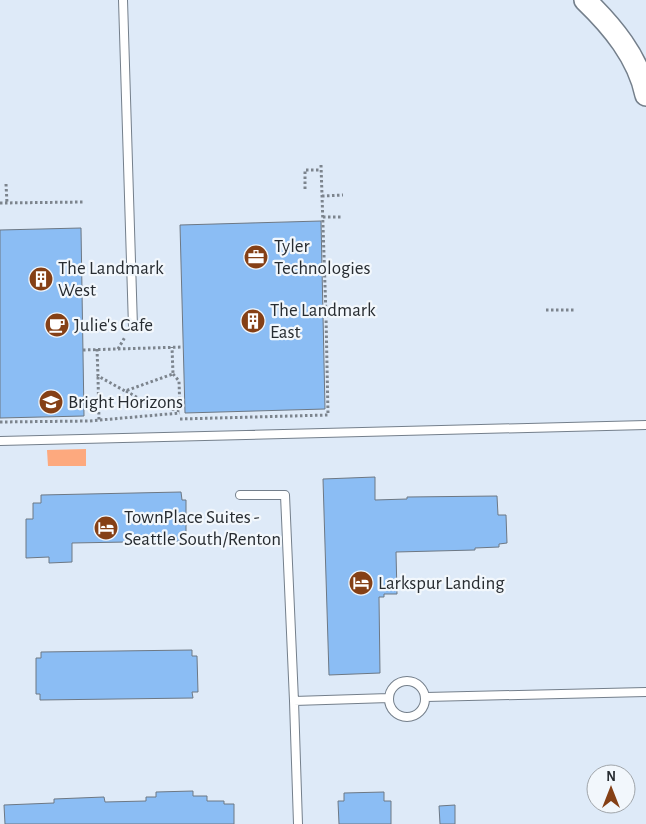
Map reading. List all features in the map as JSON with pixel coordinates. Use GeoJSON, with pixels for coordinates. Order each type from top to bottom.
{"type":"FeatureCollection","features":[{"type":"Feature","properties":{"kind":"street"},"geometry":{"type":"LineString","coordinates":[[585,0],[604,18],[626,47],[643,81],[646,95]]}},
{"type":"Feature","properties":{"kind":"lane"},"geometry":{"type":"LineString","coordinates":[[123,0],[133,327]]}},
{"type":"Feature","properties":{"kind":"lane"},"geometry":{"type":"LineString","coordinates":[[0,441],[646,425]]}},
{"type":"Feature","properties":{"kind":"lane"},"geometry":{"type":"LineString","coordinates":[[240,495],[285,495],[298,824]]}},
{"type":"Feature","properties":{"kind":"lane"},"geometry":{"type":"LineString","coordinates":[[404,680],[410,680],[421,686],[426,697],[423,709],[419,713],[408,717],[397,714],[390,704],[389,698],[393,687],[404,680]]}},
{"type":"Feature","properties":{"kind":"lane"},"geometry":{"type":"LineString","coordinates":[[426,697],[646,692]]}},
{"type":"Feature","properties":{"kind":"lane"},"geometry":{"type":"LineString","coordinates":[[294,700],[389,698]]}},
{"type":"Feature","properties":{"kind":"path"},"geometry":{"type":"LineString","coordinates":[[172,347],[173,374],[179,381],[180,420],[328,415],[321,168],[305,170],[305,189]]}},
{"type":"Feature","properties":{"kind":"path"},"geometry":{"type":"LineString","coordinates":[[6,184],[6,203]]}},
{"type":"Feature","properties":{"kind":"path"},"geometry":{"type":"LineString","coordinates":[[322,196],[342,195]]}},
{"type":"Feature","properties":{"kind":"path"},"geometry":{"type":"LineString","coordinates":[[0,203],[84,202]]}},
{"type":"Feature","properties":{"kind":"path"},"geometry":{"type":"LineString","coordinates":[[323,217],[342,217]]}},
{"type":"Feature","properties":{"kind":"path"},"geometry":{"type":"LineString","coordinates":[[546,310],[576,310]]}},
{"type":"Feature","properties":{"kind":"path"},"geometry":{"type":"LineString","coordinates":[[83,350],[183,347]]}},
{"type":"Feature","properties":{"kind":"path"},"geometry":{"type":"LineString","coordinates":[[98,350],[99,420]]}},
{"type":"Feature","properties":{"kind":"path"},"geometry":{"type":"LineString","coordinates":[[125,391],[173,374]]}},
{"type":"Feature","properties":{"kind":"path"},"geometry":{"type":"LineString","coordinates":[[98,376],[147,403],[180,412]]}},
{"type":"Feature","properties":{"kind":"path"},"geometry":{"type":"LineString","coordinates":[[0,422],[88,422],[180,412]]}},
{"type":"Feature","properties":{"kind":"shaded area"},"geometry":{"type":"Polygon","coordinates":[[[86,449],[86,466],[48,466],[47,450],[86,449]]]}},
{"type":"Feature","properties":{"kind":"building","name":"The Landmark East"},"geometry":{"type":"Polygon","coordinates":[[[321,221],[325,409],[185,413],[180,225],[321,221]]]}},
{"type":"Feature","properties":{"kind":"building","name":"The Landmark West"},"geometry":{"type":"Polygon","coordinates":[[[81,228],[84,416],[0,418],[0,230],[81,228]]]}},
{"type":"Feature","properties":{"kind":"building","name":"Larkspur Landing"},"geometry":{"type":"Polygon","coordinates":[[[375,477],[375,500],[407,499],[407,497],[497,496],[498,515],[506,515],[507,543],[499,544],[499,547],[475,548],[475,550],[396,552],[397,594],[384,594],[384,597],[379,597],[380,673],[329,675],[323,479],[375,477]]]}},
{"type":"Feature","properties":{"kind":"building","name":"TownPlace Suites - Seattle South/Renton"},"geometry":{"type":"Polygon","coordinates":[[[181,492],[182,500],[186,500],[186,536],[182,536],[182,541],[72,543],[72,562],[49,563],[49,557],[26,558],[26,519],[33,519],[33,503],[41,503],[41,495],[181,492]]]}},
{"type":"Feature","properties":{"kind":"building"},"geometry":{"type":"Polygon","coordinates":[[[192,650],[192,656],[197,656],[198,692],[192,692],[193,698],[40,700],[40,694],[36,694],[36,658],[41,658],[41,652],[192,650]]]}},
{"type":"Feature","properties":{"kind":"building"},"geometry":{"type":"Polygon","coordinates":[[[193,791],[193,796],[207,796],[207,801],[224,801],[224,804],[234,804],[234,824],[5,824],[4,805],[54,803],[54,799],[104,797],[105,802],[146,801],[146,797],[156,797],[156,792],[193,791]]]}},
{"type":"Feature","properties":{"kind":"building"},"geometry":{"type":"Polygon","coordinates":[[[384,792],[384,801],[391,801],[391,824],[339,824],[338,801],[344,801],[344,793],[384,792]]]}},
{"type":"Feature","properties":{"kind":"building"},"geometry":{"type":"Polygon","coordinates":[[[455,805],[455,824],[440,824],[439,806],[455,805]]]}},
{"type":"Feature","properties":{"kind":"place","name":"Tyler Technologies"},"geometry":{"type":"Point","coordinates":[256,257]}},
{"type":"Feature","properties":{"kind":"place","name":"The Landmark West"},"geometry":{"type":"Point","coordinates":[41,279]}},
{"type":"Feature","properties":{"kind":"place","name":"The Landmark East"},"geometry":{"type":"Point","coordinates":[253,321]}},
{"type":"Feature","properties":{"kind":"place","name":"Julie's Cafe"},"geometry":{"type":"Point","coordinates":[57,325]}},
{"type":"Feature","properties":{"kind":"place","name":"Bright Horizons"},"geometry":{"type":"Point","coordinates":[51,402]}},
{"type":"Feature","properties":{"kind":"place","name":"TownPlace Suites - Seattle South/Renton"},"geometry":{"type":"Point","coordinates":[106,528]}},
{"type":"Feature","properties":{"kind":"place","name":"Larkspur Landing"},"geometry":{"type":"Point","coordinates":[361,583]}}]}
